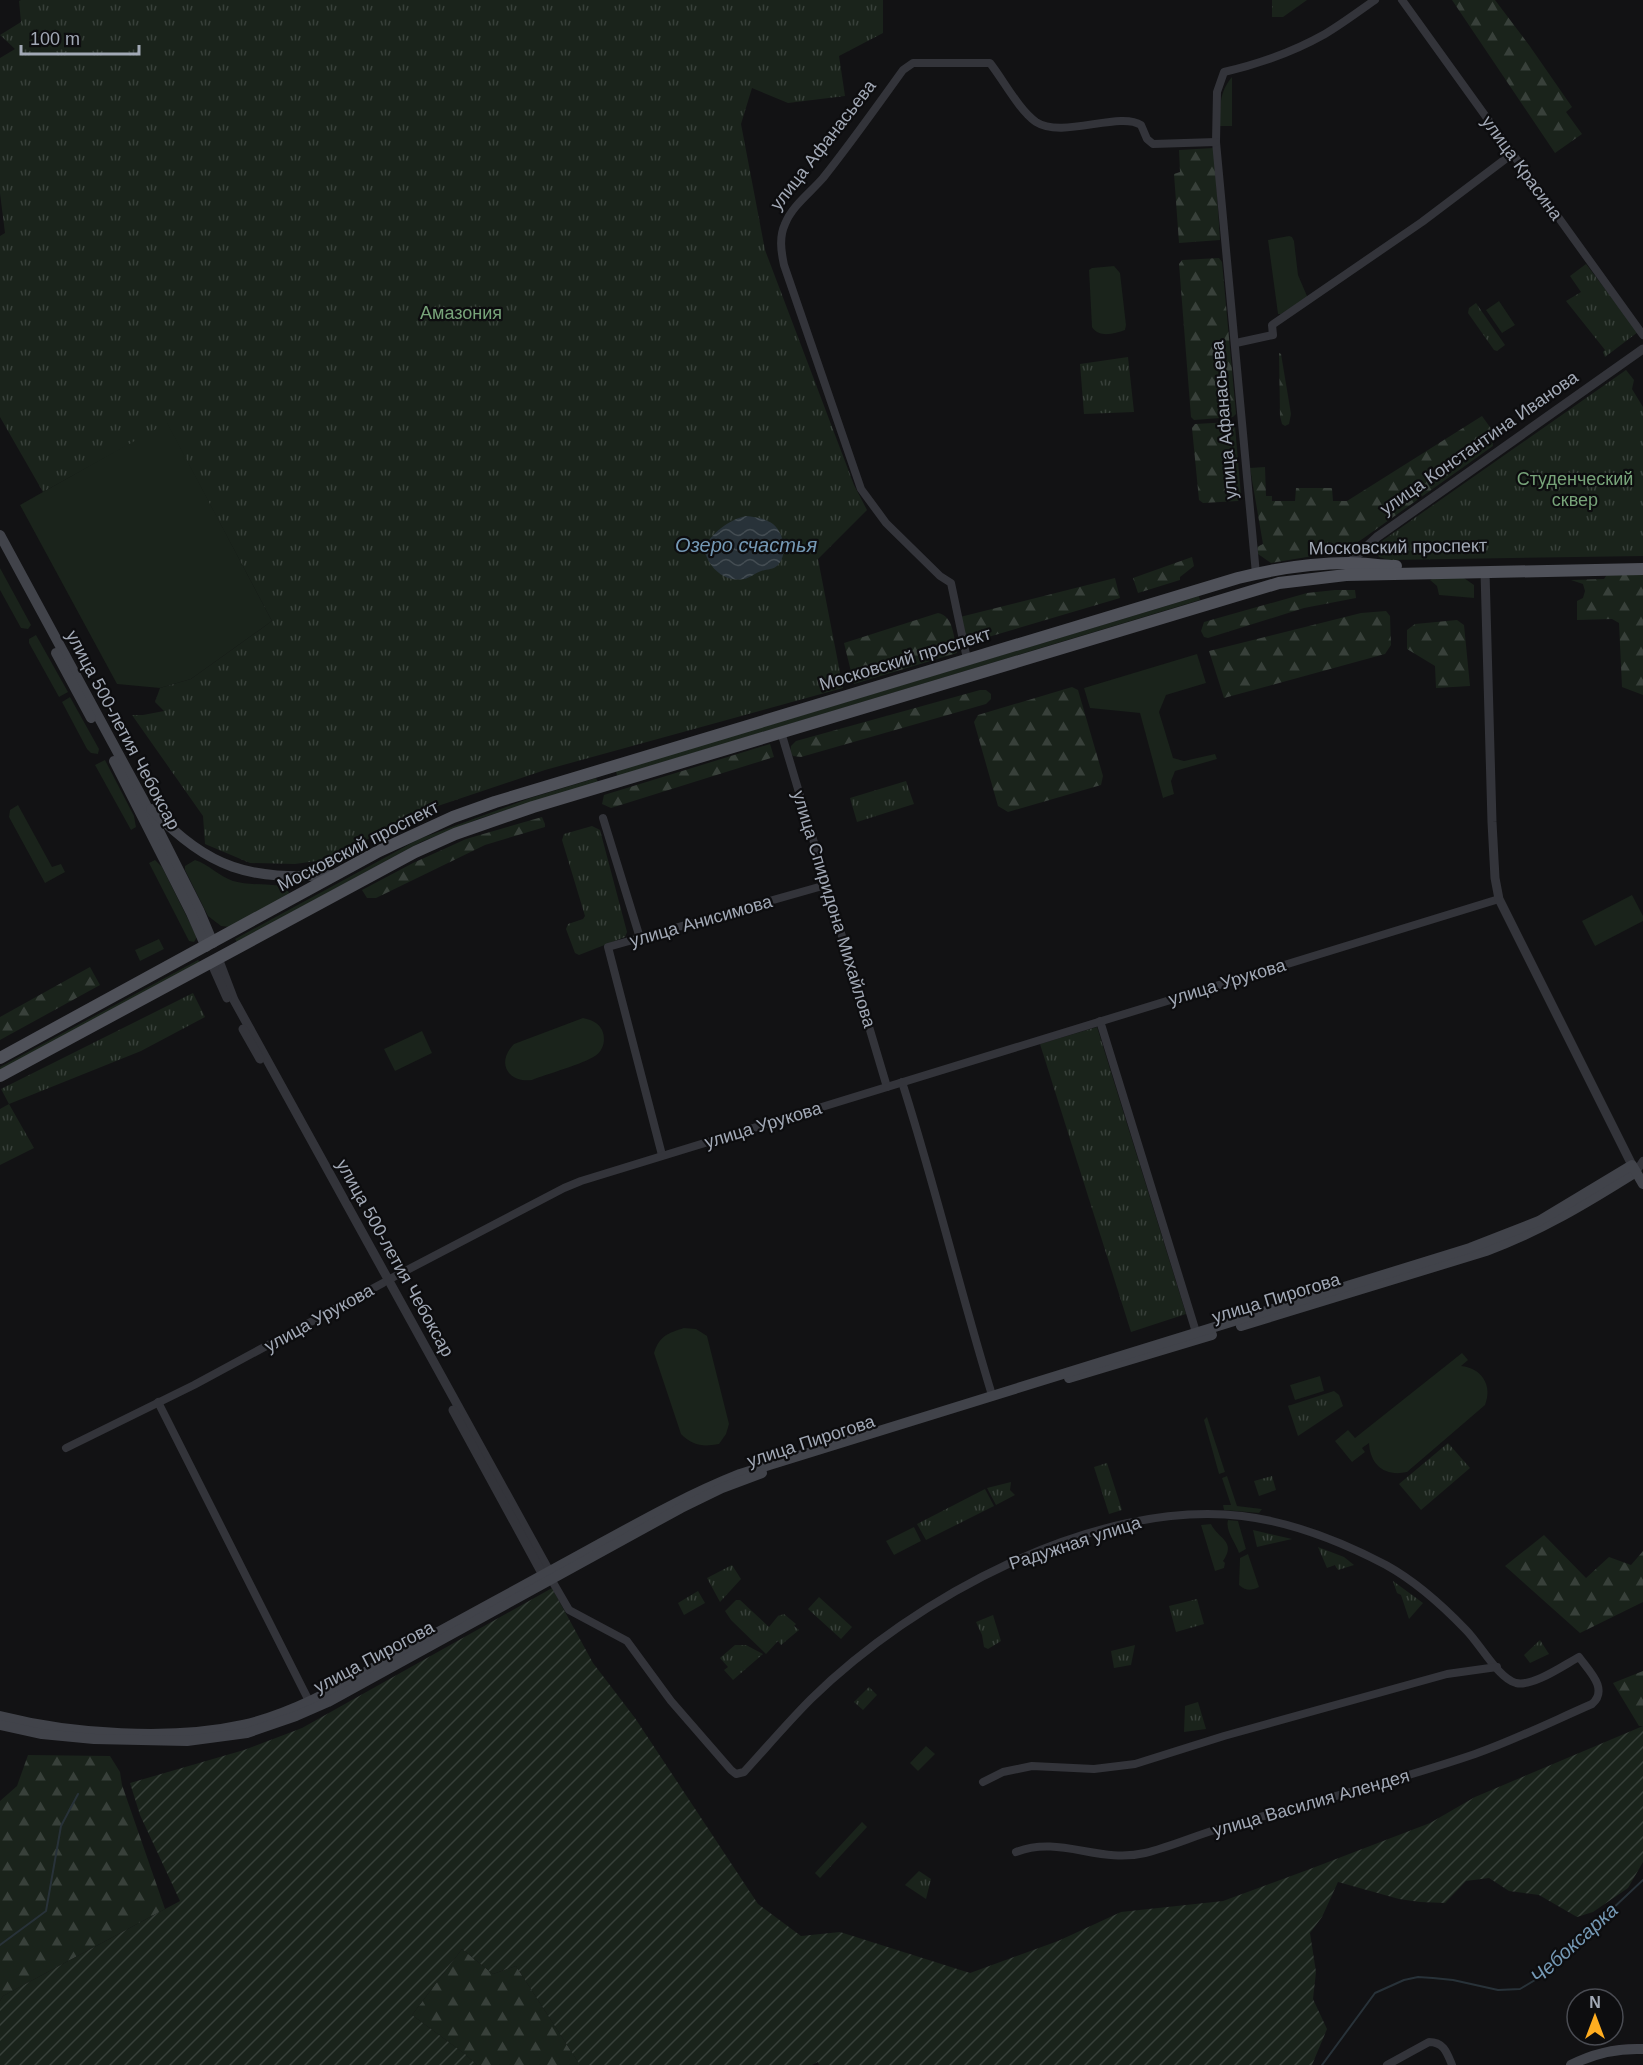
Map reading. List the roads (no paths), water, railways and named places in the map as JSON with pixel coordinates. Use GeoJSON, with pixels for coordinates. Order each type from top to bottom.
{"type":"FeatureCollection","features":[{"type":"Feature","properties":{"kind":"main road","name":"улица 500-летия Чебоксар"},"geometry":{"type":"LineString","coordinates":[[0,534],[209,945]]}},
{"type":"Feature","properties":{"kind":"main road","name":"улица 500-летия Чебоксар"},"geometry":{"type":"LineString","coordinates":[[0,550],[144,801],[199,910],[209,945]]}},
{"type":"Feature","properties":{"kind":"main road","name":"Московский проспект"},"geometry":{"type":"LineString","coordinates":[[0,1076],[353,885],[456,834],[507,815],[1258,588],[1347,569],[1643,561]]}},
{"type":"Feature","properties":{"kind":"main road","name":"Московский проспект"},"geometry":{"type":"LineString","coordinates":[[0,1058],[379,851],[453,816],[606,767],[1201,589],[1256,574],[1317,564],[1347,569],[1485,572],[1643,569]]}},
{"type":"Feature","properties":{"kind":"main road","name":"улица Афанасьева"},"geometry":{"type":"LineString","coordinates":[[1256,574],[1258,588]]}},
{"type":"Feature","properties":{"kind":"main road"},"geometry":{"type":"LineString","coordinates":[[1201,589],[1206,594],[1207,601],[1204,604]]}},
{"type":"Feature","properties":{"kind":"main road"},"geometry":{"type":"LineString","coordinates":[[606,767],[611,784]]}},
{"type":"Feature","properties":{"kind":"main road"},"geometry":{"type":"LineString","coordinates":[[144,801],[176,834],[201,853],[221,863],[258,874],[307,877],[337,875]]}},
{"type":"Feature","properties":{"kind":"main road"},"geometry":{"type":"LineString","coordinates":[[209,945],[215,960]]}},
{"type":"Feature","properties":{"kind":"main road"},"geometry":{"type":"LineString","coordinates":[[1634,1169],[1643,1185]]}},
{"type":"Feature","properties":{"kind":"main road","name":"улица Пирогова"},"geometry":{"type":"LineString","coordinates":[[0,1725],[94,1735],[178,1738],[294,1713],[548,1575],[629,1526],[721,1485],[882,1432],[1436,1263],[1539,1221],[1634,1169]]}},
{"type":"Feature","properties":{"kind":"main road","name":"улица Пирогова"},"geometry":{"type":"LineString","coordinates":[[0,1716],[50,1731]]}},
{"type":"Feature","properties":{"kind":"main road"},"geometry":{"type":"LineString","coordinates":[[1571,2065],[1604,2052],[1618,2049],[1643,2049]]}},
{"type":"Feature","properties":{"kind":"street","name":"улица Афанасьева"},"geometry":{"type":"LineString","coordinates":[[1256,574],[1216,142],[1217,92],[1224,72],[1251,66],[1299,47],[1326,34],[1375,0]]}},
{"type":"Feature","properties":{"kind":"street","name":"улица Красина"},"geometry":{"type":"LineString","coordinates":[[1402,0],[1643,335]]}},
{"type":"Feature","properties":{"kind":"street","name":"улица Афанасьева"},"geometry":{"type":"LineString","coordinates":[[967,659],[951,583],[940,576],[886,523],[861,489],[784,265],[781,249],[782,234],[787,220],[848,146],[903,70],[913,63],[990,63],[1034,120],[1045,126],[1063,127],[1130,121],[1141,125],[1147,139],[1153,144],[1216,142]]}},
{"type":"Feature","properties":{"kind":"street"},"geometry":{"type":"LineString","coordinates":[[1236,343],[1273,335],[1272,325],[1422,222],[1512,154]]}},
{"type":"Feature","properties":{"kind":"street","name":"улица Константина Иванова"},"geometry":{"type":"LineString","coordinates":[[1347,569],[1368,543],[1643,349]]}},
{"type":"Feature","properties":{"kind":"street"},"geometry":{"type":"LineString","coordinates":[[1485,572],[1491,801],[1495,878],[1499,899],[1634,1169]]}},
{"type":"Feature","properties":{"kind":"street","name":"улица Спиридона Михайлова"},"geometry":{"type":"LineString","coordinates":[[781,732],[887,1087]]}},
{"type":"Feature","properties":{"kind":"street"},"geometry":{"type":"LineString","coordinates":[[603,818],[640,938]]}},
{"type":"Feature","properties":{"kind":"street","name":"улица Анисимова"},"geometry":{"type":"LineString","coordinates":[[662,1155],[608,947],[826,885]]}},
{"type":"Feature","properties":{"kind":"street","name":"улица Урукова"},"geometry":{"type":"LineString","coordinates":[[66,1448],[208,1378],[564,1188],[662,1155],[1499,899]]}},
{"type":"Feature","properties":{"kind":"street","name":"улица 500-летия Чебоксар"},"geometry":{"type":"LineString","coordinates":[[215,960],[253,1041],[548,1575]]}},
{"type":"Feature","properties":{"kind":"street"},"geometry":{"type":"LineString","coordinates":[[1100,1021],[1198,1336]]}},
{"type":"Feature","properties":{"kind":"street"},"geometry":{"type":"LineString","coordinates":[[902,1082],[928,1163],[959,1286],[993,1398]]}},
{"type":"Feature","properties":{"kind":"street","name":"улица Пирогова"},"geometry":{"type":"LineString","coordinates":[[1634,1169],[1643,1161]]}},
{"type":"Feature","properties":{"kind":"street"},"geometry":{"type":"LineString","coordinates":[[158,1402],[311,1705]]}},
{"type":"Feature","properties":{"kind":"street","name":"Радужная улица"},"geometry":{"type":"LineString","coordinates":[[548,1575],[569,1610],[627,1641],[671,1701],[729,1769],[736,1774],[744,1772],[812,1698],[880,1641],[942,1598],[1014,1561],[1080,1537],[1148,1519],[1194,1514],[1242,1516],[1290,1526],[1345,1546],[1388,1566],[1438,1603],[1467,1631],[1497,1667]]}},
{"type":"Feature","properties":{"kind":"street","name":"улица Василия Алендея"},"geometry":{"type":"LineString","coordinates":[[1016,1852],[1042,1845],[1114,1856],[1146,1852],[1217,1829],[1358,1791],[1477,1753],[1592,1704],[1597,1698],[1599,1685],[1579,1657],[1523,1684],[1507,1678],[1497,1667]]}},
{"type":"Feature","properties":{"kind":"street"},"geometry":{"type":"LineString","coordinates":[[983,1782],[1011,1769],[1032,1766],[1105,1769],[1135,1764],[1225,1736],[1446,1674],[1497,1667]]}},
{"type":"Feature","properties":{"kind":"street"},"geometry":{"type":"LineString","coordinates":[[1387,2065],[1430,2042],[1437,2042],[1445,2048],[1452,2065]]}},
{"type":"Feature","properties":{"kind":"water","name":"Озеро счастья"},"geometry":{"type":"Polygon","coordinates":[[[746,516],[767,520],[777,528],[782,538],[783,555],[774,568],[744,579],[730,579],[713,567],[704,549],[721,528],[746,516]]]}},
{"type":"Feature","properties":{"kind":"waterway"},"geometry":{"type":"LineString","coordinates":[[0,1945],[46,1911],[61,1826],[78,1794]]}},
{"type":"Feature","properties":{"kind":"waterway","name":"Чебоксарка"},"geometry":{"type":"LineString","coordinates":[[1322,2065],[1375,1993],[1404,1980],[1418,1977],[1453,1980],[1498,1990],[1520,1989],[1540,1977],[1643,1880]]}},
{"type":"Feature","properties":{"kind":"park label","name":"Амазония"},"geometry":{"type":"Point","coordinates":[461,313]}},
{"type":"Feature","properties":{"kind":"park label","name":"Студенческий сквер"},"geometry":{"type":"Point","coordinates":[1575,489]}}]}
